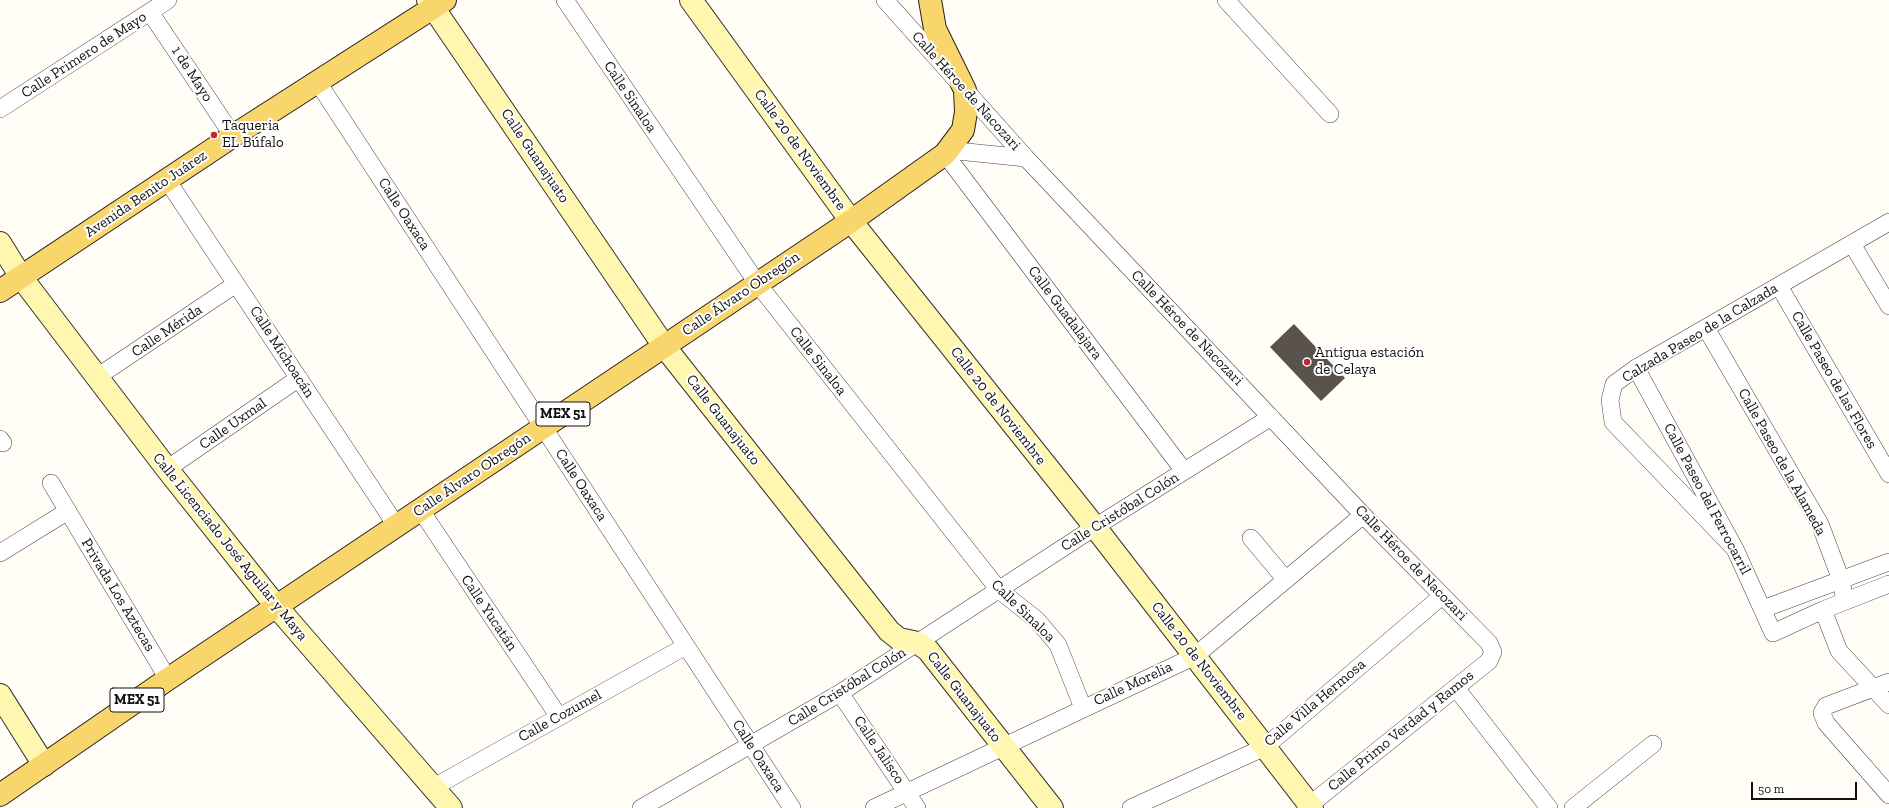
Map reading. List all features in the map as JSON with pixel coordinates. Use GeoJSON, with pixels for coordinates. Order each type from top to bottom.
{"type":"FeatureCollection","features":[{"type":"Feature","properties":{"kind":"main road"},"geometry":{"type":"LineString","coordinates":[[930,0],[935,29],[964,90]]}},
{"type":"Feature","properties":{"kind":"main road","name":"Avenida Benito Juárez"},"geometry":{"type":"LineString","coordinates":[[0,291],[436,2]]}},
{"type":"Feature","properties":{"kind":"main road","name":"Calle Álvaro Obregón"},"geometry":{"type":"LineString","coordinates":[[0,795],[168,679],[396,525],[851,221],[947,152],[963,130],[966,112],[964,90]]}},
{"type":"Feature","properties":{"kind":"street","name":"Calle Primero de Mayo"},"geometry":{"type":"LineString","coordinates":[[0,109],[168,0]]}},
{"type":"Feature","properties":{"kind":"street","name":"Calle Sinaloa"},"geometry":{"type":"LineString","coordinates":[[565,0],[757,283],[999,590],[1037,620],[1058,645],[1083,708]]}},
{"type":"Feature","properties":{"kind":"street","name":"Calle 20 de Noviembre"},"geometry":{"type":"LineString","coordinates":[[691,0],[851,221],[1095,527],[1265,747],[1309,807]]}},
{"type":"Feature","properties":{"kind":"street","name":"Calle Héroe de Nacozari"},"geometry":{"type":"LineString","coordinates":[[885,0],[1026,158],[1363,515],[1489,643],[1493,652]]}},
{"type":"Feature","properties":{"kind":"street"},"geometry":{"type":"LineString","coordinates":[[1226,0],[1330,114]]}},
{"type":"Feature","properties":{"kind":"street","name":"Calle Guanajuato"},"geometry":{"type":"LineString","coordinates":[[436,2],[664,346],[890,631],[899,639],[918,643],[928,650],[1052,808]]}},
{"type":"Feature","properties":{"kind":"street","name":"1 de Mayo"},"geometry":{"type":"LineString","coordinates":[[150,12],[233,136]]}},
{"type":"Feature","properties":{"kind":"street","name":"Calle Oaxaca"},"geometry":{"type":"LineString","coordinates":[[317,82],[792,808]]}},
{"type":"Feature","properties":{"kind":"street"},"geometry":{"type":"LineString","coordinates":[[947,152],[1026,158]]}},
{"type":"Feature","properties":{"kind":"street","name":"Calle Guadalajara"},"geometry":{"type":"LineString","coordinates":[[947,152],[1184,471]]}},
{"type":"Feature","properties":{"kind":"street","name":"Calle Michoacán"},"geometry":{"type":"LineString","coordinates":[[167,180],[396,525]]}},
{"type":"Feature","properties":{"kind":"street","name":"Calzada Paseo de la Calzada"},"geometry":{"type":"LineString","coordinates":[[1736,549],[1613,422],[1610,400],[1614,384],[1636,368],[1889,222]]}},
{"type":"Feature","properties":{"kind":"street","name":"Calle Licenciado José Aguilar y Maya"},"geometry":{"type":"LineString","coordinates":[[0,242],[21,277],[167,469],[276,606],[451,808]]}},
{"type":"Feature","properties":{"kind":"street"},"geometry":{"type":"LineString","coordinates":[[1852,244],[1889,306]]}},
{"type":"Feature","properties":{"kind":"street","name":"Calle Mérida"},"geometry":{"type":"LineString","coordinates":[[97,377],[236,284]]}},
{"type":"Feature","properties":{"kind":"street","name":"Calle Paseo de las Flores"},"geometry":{"type":"LineString","coordinates":[[1779,286],[1889,474]]}},
{"type":"Feature","properties":{"kind":"street","name":"Calle Paseo de la Alameda"},"geometry":{"type":"LineString","coordinates":[[1706,328],[1820,524],[1841,580],[1845,601]]}},
{"type":"Feature","properties":{"kind":"street","name":"Calle Paseo del Ferrocarril"},"geometry":{"type":"LineString","coordinates":[[1636,368],[1736,549],[1773,633],[1823,610]]}},
{"type":"Feature","properties":{"kind":"street","name":"Calle Uxmal"},"geometry":{"type":"LineString","coordinates":[[167,469],[299,378]]}},
{"type":"Feature","properties":{"kind":"street","name":"Calle Cristóbal Colón"},"geometry":{"type":"LineString","coordinates":[[641,808],[840,693],[1095,527],[1271,417]]}},
{"type":"Feature","properties":{"kind":"street","name":"Privada Los Aztecas"},"geometry":{"type":"LineString","coordinates":[[51,483],[168,679]]}},
{"type":"Feature","properties":{"kind":"street","name":"Calle Yucatán"},"geometry":{"type":"LineString","coordinates":[[420,509],[559,717]]}},
{"type":"Feature","properties":{"kind":"street"},"geometry":{"type":"LineString","coordinates":[[0,553],[68,511]]}},
{"type":"Feature","properties":{"kind":"street","name":"Calle Morelia"},"geometry":{"type":"LineString","coordinates":[[874,808],[1002,746],[1195,656],[1363,515]]}},
{"type":"Feature","properties":{"kind":"street"},"geometry":{"type":"LineString","coordinates":[[1251,538],[1286,580]]}},
{"type":"Feature","properties":{"kind":"street"},"geometry":{"type":"LineString","coordinates":[[1763,609],[1889,562]]}},
{"type":"Feature","properties":{"kind":"street"},"geometry":{"type":"LineString","coordinates":[[1889,584],[1823,610],[1839,651],[1889,705]]}},
{"type":"Feature","properties":{"kind":"street","name":"Calle Villa Hermosa"},"geometry":{"type":"LineString","coordinates":[[1131,808],[1265,747],[1442,596]]}},
{"type":"Feature","properties":{"kind":"street","name":"Calle Cozumel"},"geometry":{"type":"LineString","coordinates":[[434,787],[686,646]]}},
{"type":"Feature","properties":{"kind":"street","name":"Calle Primo Verdad y Ramos"},"geometry":{"type":"LineString","coordinates":[[1309,807],[1456,688],[1488,661],[1493,652]]}},
{"type":"Feature","properties":{"kind":"street"},"geometry":{"type":"LineString","coordinates":[[1889,682],[1826,706],[1822,713],[1826,723],[1889,795]]}},
{"type":"Feature","properties":{"kind":"street"},"geometry":{"type":"LineString","coordinates":[[1456,688],[1549,808]]}},
{"type":"Feature","properties":{"kind":"street","name":"Calle Jalisco"},"geometry":{"type":"LineString","coordinates":[[840,693],[917,808]]}},
{"type":"Feature","properties":{"kind":"street"},"geometry":{"type":"LineString","coordinates":[[0,695],[44,765]]}},
{"type":"Feature","properties":{"kind":"street"},"geometry":{"type":"LineString","coordinates":[[1573,808],[1653,744]]}},
{"type":"Feature","properties":{"kind":"building","name":"Antigua estación de Celaya"},"geometry":{"type":"Polygon","coordinates":[[[1294,324],[1345,378],[1321,401],[1270,347],[1294,324]]]}},
{"type":"Feature","properties":{"kind":"place","name":"Taqueria EL Búfalo"},"geometry":{"type":"Point","coordinates":[214,135]}},
{"type":"Feature","properties":{"kind":"place","name":"Antigua estación de Celaya"},"geometry":{"type":"Point","coordinates":[1307,362]}}]}
